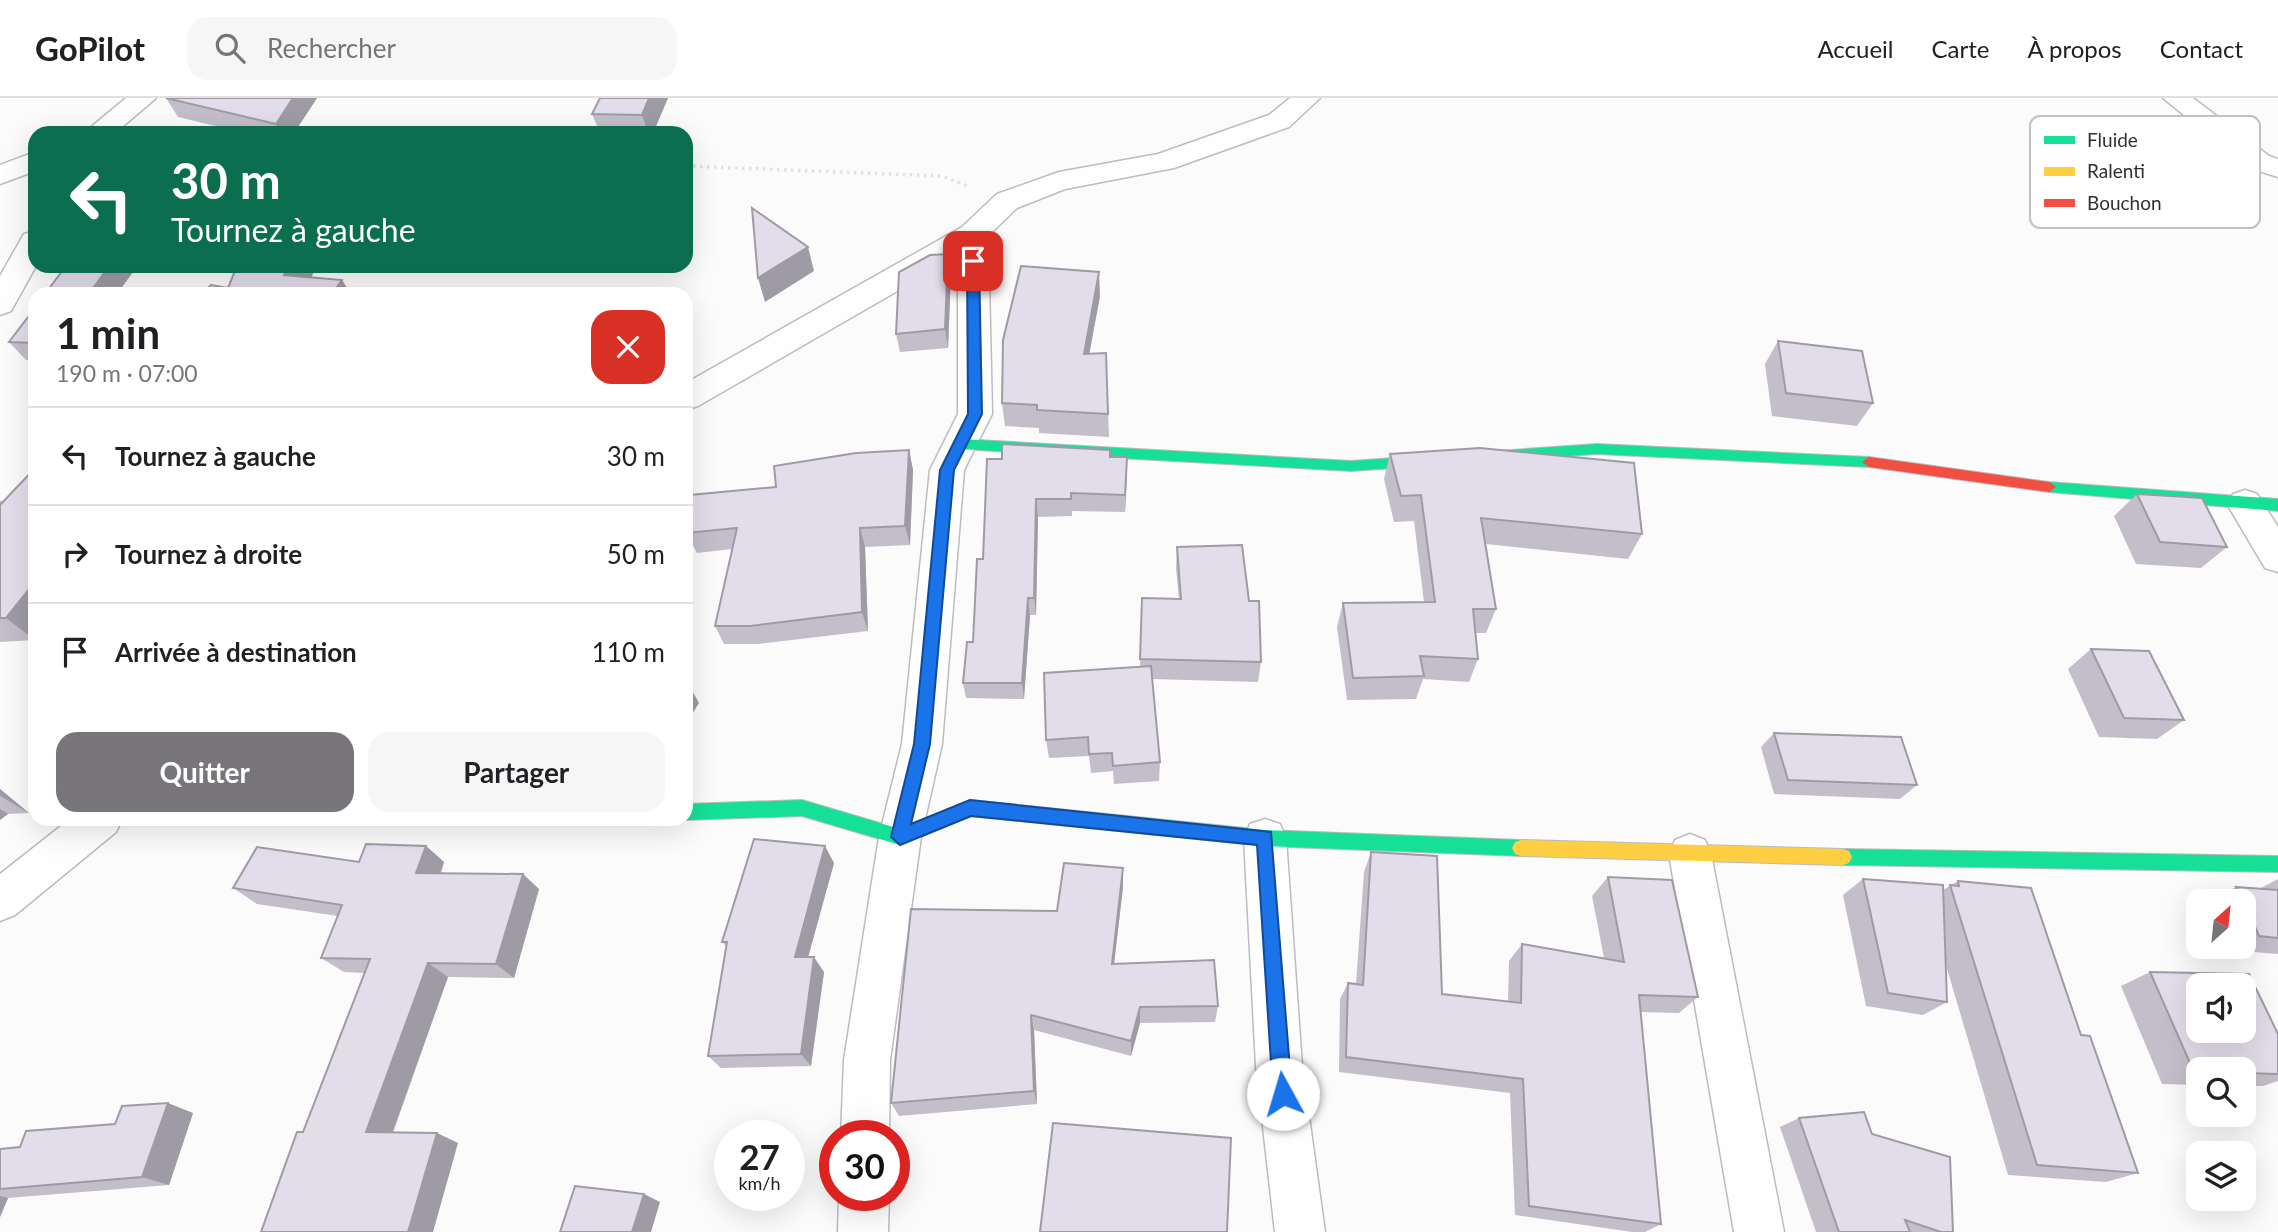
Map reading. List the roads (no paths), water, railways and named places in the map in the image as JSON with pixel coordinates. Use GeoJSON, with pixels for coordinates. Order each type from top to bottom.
{"type":"FeatureCollection","features":[{"type":"Feature","properties":{"kind":"street"},"geometry":{"type":"LineString","coordinates":[[107,126],[143,98]]}},
{"type":"Feature","properties":{"kind":"street"},"geometry":{"type":"LineString","coordinates":[[693,394],[973,234],[1007,201],[1059,181],[1164,162],[1279,121],[1307,98]]}},
{"type":"Feature","properties":{"kind":"street"},"geometry":{"type":"LineString","coordinates":[[2176,98],[2199,116]]}},
{"type":"Feature","properties":{"kind":"street"},"geometry":{"type":"LineString","coordinates":[[2260,162],[2278,168]]}},
{"type":"Feature","properties":{"kind":"street"},"geometry":{"type":"LineString","coordinates":[[0,175],[28,164]]}},
{"type":"Feature","properties":{"kind":"street"},"geometry":{"type":"LineString","coordinates":[[865,1120],[867,1060],[900,837],[922,744],[947,470],[975,414],[973,234]]}},
{"type":"Feature","properties":{"kind":"street"},"geometry":{"type":"LineString","coordinates":[[0,304],[28,254]]}},
{"type":"Feature","properties":{"kind":"street"},"geometry":{"type":"LineString","coordinates":[[960,444],[1351,466],[1597,449],[1875,461],[2044,487],[2261,504],[2278,558]]}},
{"type":"Feature","properties":{"kind":"street"},"geometry":{"type":"LineString","coordinates":[[693,812],[802,808],[900,837],[970,808],[1265,838],[1690,854],[2278,864]]}},
{"type":"Feature","properties":{"kind":"street"},"geometry":{"type":"LineString","coordinates":[[0,901],[92,826]]}},
{"type":"Feature","properties":{"kind":"street"},"geometry":{"type":"LineString","coordinates":[[1265,838],[1279,1066],[1300,1232]]}},
{"type":"Feature","properties":{"kind":"street"},"geometry":{"type":"LineString","coordinates":[[1690,854],[1759,1232]]}},
{"type":"Feature","properties":{"kind":"street"},"geometry":{"type":"LineString","coordinates":[[863,1232],[864,1211]]}}]}
